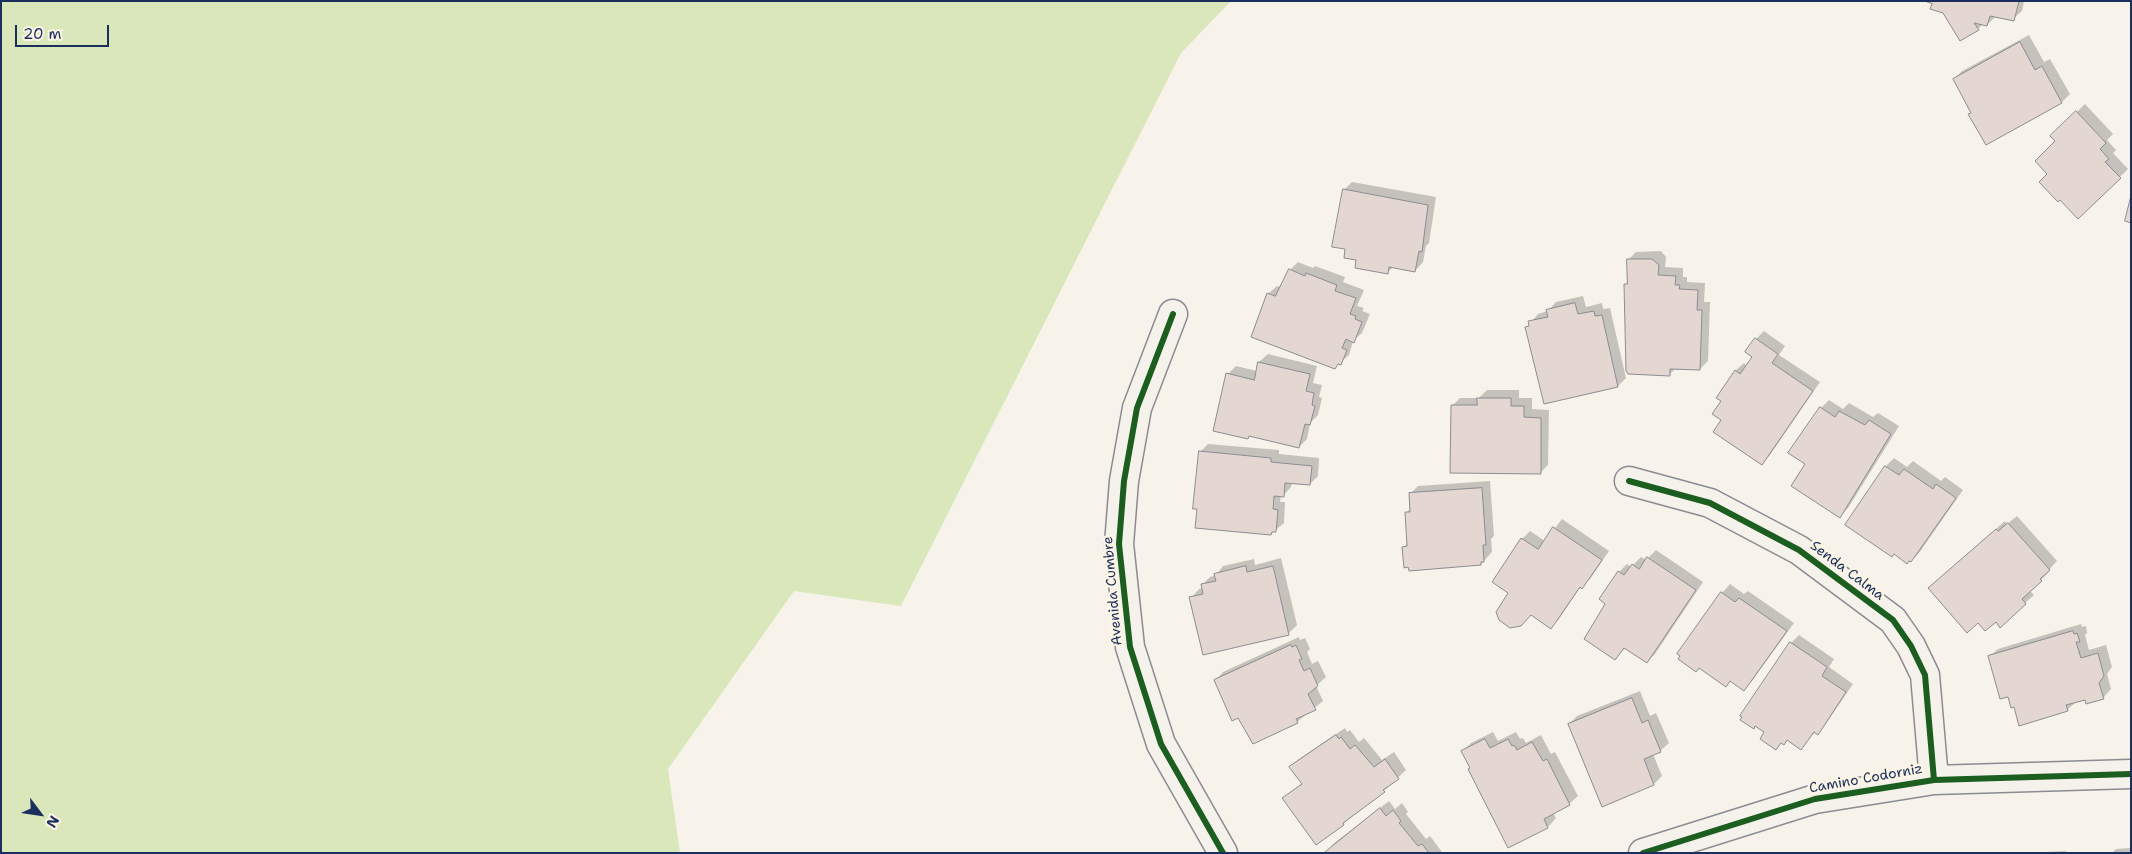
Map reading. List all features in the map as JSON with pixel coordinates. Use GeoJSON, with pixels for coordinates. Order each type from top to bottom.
{"type":"FeatureCollection","features":[{"type":"Feature","properties":{"kind":"street","name":"Avenida Cumbre"},"geometry":{"type":"LineString","coordinates":[[1173,314],[1137,408],[1124,481],[1119,544],[1130,648],[1161,744],[1223,853]]}},
{"type":"Feature","properties":{"kind":"street","name":"Senda Calma"},"geometry":{"type":"LineString","coordinates":[[1629,481],[1710,503],[1799,550],[1893,620],[1911,646],[1925,676],[1934,780]]}},
{"type":"Feature","properties":{"kind":"street","name":"Camino Codorniz"},"geometry":{"type":"LineString","coordinates":[[1643,853],[1815,799],[1934,780],[2131,774]]}},
{"type":"Feature","properties":{"kind":"green space"},"geometry":{"type":"Polygon","coordinates":[[[1,1],[1231,1],[1181,53],[901,606],[794,591],[668,769],[680,853],[1,853],[1,1]]]}},
{"type":"Feature","properties":{"kind":"building"},"geometry":{"type":"Polygon","coordinates":[[[1925,1],[2019,1],[2014,21],[1990,16],[1987,26],[1974,23],[1979,30],[1960,41],[1943,13],[1930,9],[1932,4],[1925,1]]]}},
{"type":"Feature","properties":{"kind":"building"},"geometry":{"type":"Polygon","coordinates":[[[2020,42],[2035,70],[2042,66],[2062,103],[1986,145],[1968,114],[1971,113],[1953,79],[2020,42]]]}},
{"type":"Feature","properties":{"kind":"building"},"geometry":{"type":"Polygon","coordinates":[[[2076,111],[2106,143],[2100,149],[2109,159],[2105,162],[2121,178],[2078,219],[2039,182],[2047,174],[2035,161],[2055,141],[2050,136],[2076,111]]]}},
{"type":"Feature","properties":{"kind":"building"},"geometry":{"type":"Polygon","coordinates":[[[1343,189],[1428,205],[1422,252],[1419,251],[1415,272],[1389,267],[1388,274],[1355,268],[1356,260],[1344,258],[1345,249],[1332,247],[1343,189]]]}},
{"type":"Feature","properties":{"kind":"building"},"geometry":{"type":"Polygon","coordinates":[[[2131,196],[2131,223],[2125,221],[2131,196]]]}},
{"type":"Feature","properties":{"kind":"building"},"geometry":{"type":"Polygon","coordinates":[[[1627,259],[1652,259],[1659,265],[1658,275],[1676,276],[1675,285],[1680,285],[1679,289],[1698,290],[1697,310],[1702,310],[1700,370],[1670,369],[1670,376],[1628,374],[1626,371],[1624,284],[1627,284],[1627,259]]]}},
{"type":"Feature","properties":{"kind":"building"},"geometry":{"type":"Polygon","coordinates":[[[1289,269],[1305,276],[1306,273],[1337,285],[1335,291],[1356,298],[1350,314],[1356,316],[1355,319],[1362,322],[1354,343],[1346,339],[1342,348],[1347,350],[1341,365],[1338,364],[1335,369],[1251,337],[1267,293],[1275,296],[1289,269]]]}},
{"type":"Feature","properties":{"kind":"building"},"geometry":{"type":"Polygon","coordinates":[[[1575,303],[1578,314],[1594,311],[1595,316],[1602,315],[1618,387],[1544,404],[1525,327],[1529,326],[1528,321],[1548,317],[1546,310],[1575,303]]]}},
{"type":"Feature","properties":{"kind":"building"},"geometry":{"type":"Polygon","coordinates":[[[1755,338],[1778,354],[1772,363],[1813,391],[1762,465],[1713,432],[1721,420],[1712,414],[1721,401],[1716,398],[1735,370],[1740,374],[1752,357],[1745,352],[1755,338]]]}},
{"type":"Feature","properties":{"kind":"building"},"geometry":{"type":"Polygon","coordinates":[[[1258,362],[1310,374],[1306,391],[1314,393],[1312,405],[1315,406],[1310,425],[1305,424],[1299,448],[1249,436],[1248,439],[1213,431],[1226,373],[1254,380],[1258,362]]]}},
{"type":"Feature","properties":{"kind":"building"},"geometry":{"type":"Polygon","coordinates":[[[1477,398],[1511,398],[1511,406],[1524,406],[1524,417],[1541,418],[1541,474],[1450,473],[1451,405],[1477,405],[1477,398]]]}},
{"type":"Feature","properties":{"kind":"building"},"geometry":{"type":"Polygon","coordinates":[[[1820,407],[1835,417],[1839,411],[1865,425],[1869,420],[1891,434],[1840,518],[1791,486],[1805,464],[1788,453],[1820,407]]]}},
{"type":"Feature","properties":{"kind":"building"},"geometry":{"type":"Polygon","coordinates":[[[1199,451],[1271,458],[1271,462],[1312,466],[1310,485],[1285,483],[1284,497],[1274,496],[1273,509],[1278,510],[1276,532],[1272,532],[1271,535],[1195,528],[1197,509],[1193,509],[1199,451]]]}},
{"type":"Feature","properties":{"kind":"building"},"geometry":{"type":"Polygon","coordinates":[[[1885,466],[1899,475],[1904,469],[1933,489],[1936,484],[1956,498],[1911,562],[1909,561],[1907,564],[1894,554],[1892,557],[1845,525],[1885,466]]]}},
{"type":"Feature","properties":{"kind":"building"},"geometry":{"type":"Polygon","coordinates":[[[1482,488],[1486,545],[1483,545],[1484,562],[1481,562],[1481,565],[1409,571],[1408,567],[1404,568],[1402,547],[1407,546],[1405,512],[1410,512],[1409,493],[1482,488]]]}},
{"type":"Feature","properties":{"kind":"building"},"geometry":{"type":"Polygon","coordinates":[[[2008,523],[2050,570],[2040,579],[2042,581],[2022,599],[2026,604],[2000,628],[1996,622],[1985,631],[1978,623],[1967,633],[1928,588],[1996,529],[1998,531],[2008,523]]]}},
{"type":"Feature","properties":{"kind":"building"},"geometry":{"type":"Polygon","coordinates":[[[1553,527],[1602,560],[1582,589],[1580,587],[1551,629],[1531,615],[1521,626],[1510,628],[1499,620],[1496,612],[1508,593],[1492,582],[1521,538],[1538,549],[1553,527]]]}},
{"type":"Feature","properties":{"kind":"building"},"geometry":{"type":"Polygon","coordinates":[[[1647,557],[1696,590],[1647,663],[1624,648],[1615,660],[1584,639],[1605,604],[1599,599],[1618,571],[1624,575],[1632,564],[1639,569],[1647,557]]]}},
{"type":"Feature","properties":{"kind":"building"},"geometry":{"type":"Polygon","coordinates":[[[1246,566],[1247,572],[1273,566],[1289,635],[1203,655],[1189,597],[1203,594],[1201,584],[1216,581],[1214,574],[1246,566]]]}},
{"type":"Feature","properties":{"kind":"building"},"geometry":{"type":"Polygon","coordinates":[[[1721,592],[1735,602],[1739,598],[1787,631],[1744,691],[1730,681],[1726,687],[1699,668],[1696,672],[1678,659],[1680,656],[1677,654],[1721,592]]]}},
{"type":"Feature","properties":{"kind":"building"},"geometry":{"type":"Polygon","coordinates":[[[2073,631],[2074,634],[2077,633],[2080,642],[2076,642],[2081,658],[2098,653],[2104,676],[2099,683],[2104,699],[2086,704],[2085,700],[2066,705],[2068,711],[2019,726],[2014,707],[2011,708],[2008,697],[2000,699],[1988,656],[2073,631]]]}},
{"type":"Feature","properties":{"kind":"building"},"geometry":{"type":"Polygon","coordinates":[[[1790,642],[1827,667],[1822,676],[1846,692],[1818,735],[1814,732],[1801,750],[1787,740],[1784,745],[1781,743],[1776,750],[1760,739],[1764,732],[1755,726],[1754,729],[1740,720],[1742,717],[1740,716],[1790,642]]]}},
{"type":"Feature","properties":{"kind":"building"},"geometry":{"type":"Polygon","coordinates":[[[1291,645],[1292,647],[1296,645],[1302,659],[1299,660],[1304,671],[1310,668],[1318,686],[1308,694],[1316,710],[1296,719],[1298,723],[1253,744],[1238,718],[1232,721],[1214,680],[1291,645]]]}},
{"type":"Feature","properties":{"kind":"building"},"geometry":{"type":"Polygon","coordinates":[[[1632,698],[1642,723],[1648,720],[1661,752],[1644,759],[1654,785],[1602,807],[1568,724],[1632,698]]]}},
{"type":"Feature","properties":{"kind":"building"},"geometry":{"type":"Polygon","coordinates":[[[1336,735],[1339,739],[1341,737],[1350,749],[1355,745],[1374,767],[1385,759],[1399,779],[1383,790],[1385,792],[1343,823],[1344,825],[1316,845],[1282,798],[1302,784],[1289,767],[1336,735]]]}},
{"type":"Feature","properties":{"kind":"building"},"geometry":{"type":"Polygon","coordinates":[[[1485,739],[1490,748],[1508,739],[1517,750],[1532,742],[1543,761],[1547,759],[1570,805],[1544,819],[1548,828],[1508,848],[1468,769],[1470,768],[1461,751],[1485,739]]]}},
{"type":"Feature","properties":{"kind":"building"},"geometry":{"type":"Polygon","coordinates":[[[1380,808],[1386,816],[1393,810],[1401,821],[1399,823],[1418,846],[1422,844],[1429,853],[1324,853],[1380,808]]]}},
{"type":"Feature","properties":{"kind":"cycle path"},"geometry":{"type":"LineString","coordinates":[[1173,314],[1137,408],[1124,481],[1119,544],[1130,647],[1161,744],[1223,853]]}},
{"type":"Feature","properties":{"kind":"cycle path"},"geometry":{"type":"LineString","coordinates":[[1629,481],[1710,503],[1799,550],[1893,620],[1911,646],[1925,675],[1934,780]]}},
{"type":"Feature","properties":{"kind":"cycle path"},"geometry":{"type":"LineString","coordinates":[[1643,853],[1815,799],[1934,780],[2131,774]]}}]}
